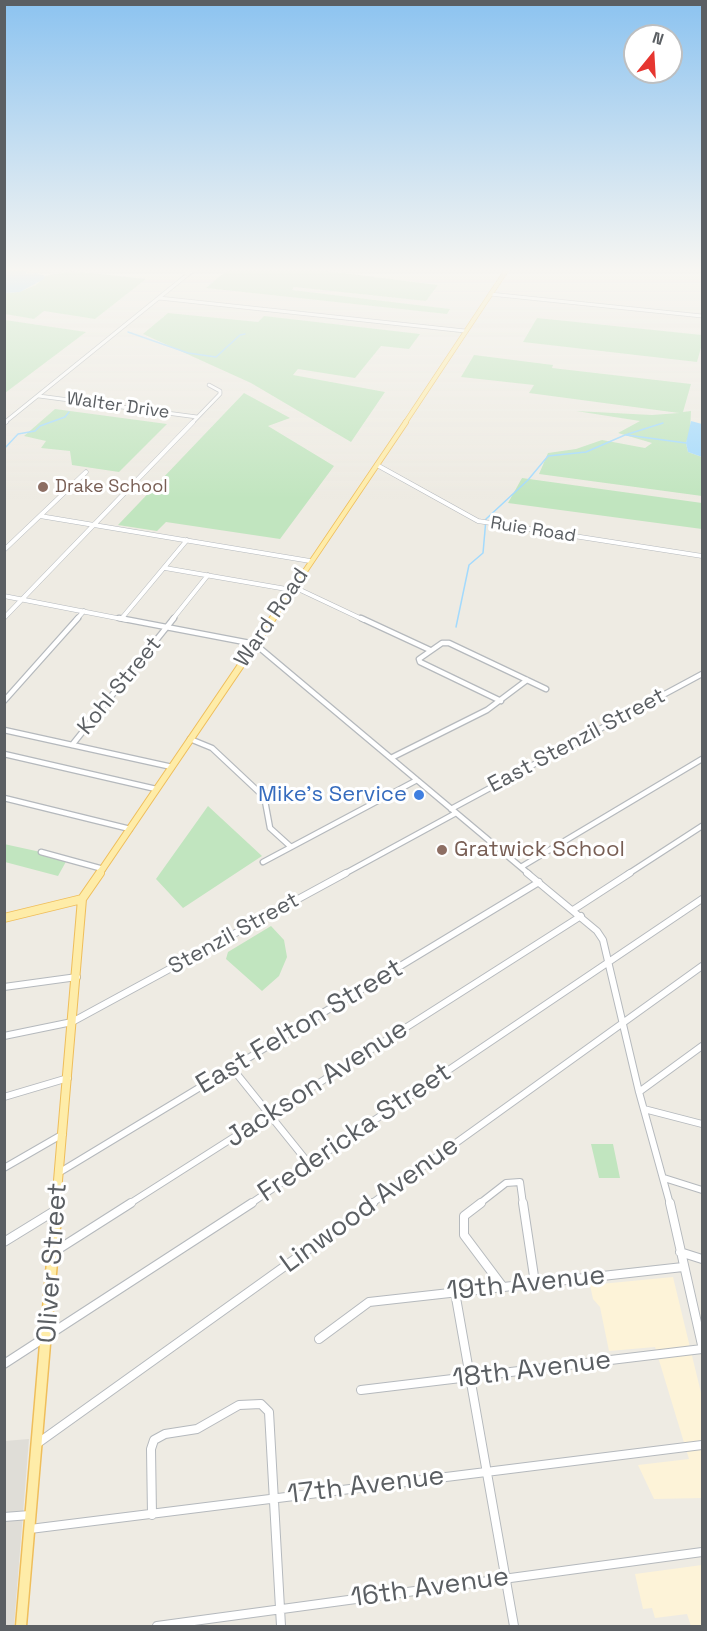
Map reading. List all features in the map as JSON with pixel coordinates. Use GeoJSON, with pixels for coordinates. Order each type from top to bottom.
{"type":"FeatureCollection","features":[{"type":"Feature","properties":{"kind":"main road","name":"Ward Road"},"geometry":{"type":"LineString","coordinates":[[82,899],[455,347]]}},
{"type":"Feature","properties":{"kind":"main road","name":"Oliver Street"},"geometry":{"type":"LineString","coordinates":[[21,1626],[82,899]]}},
{"type":"Feature","properties":{"kind":"main road"},"geometry":{"type":"LineString","coordinates":[[4,918],[82,899]]}},
{"type":"Feature","properties":{"kind":"street"},"geometry":{"type":"LineString","coordinates":[[4,423],[99,347]]}},
{"type":"Feature","properties":{"kind":"street"},"geometry":{"type":"LineString","coordinates":[[4,618],[220,394],[220,391],[209,385]]}},
{"type":"Feature","properties":{"kind":"street","name":"Walter Drive"},"geometry":{"type":"LineString","coordinates":[[39,396],[197,417]]}},
{"type":"Feature","properties":{"kind":"street","name":"Ruie Road"},"geometry":{"type":"LineString","coordinates":[[377,465],[478,521],[702,556]]}},
{"type":"Feature","properties":{"kind":"street"},"geometry":{"type":"LineString","coordinates":[[4,550],[86,472]]}},
{"type":"Feature","properties":{"kind":"street"},"geometry":{"type":"LineString","coordinates":[[39,516],[310,561]]}},
{"type":"Feature","properties":{"kind":"street"},"geometry":{"type":"LineString","coordinates":[[122,618],[187,540]]}},
{"type":"Feature","properties":{"kind":"street"},"geometry":{"type":"LineString","coordinates":[[165,568],[293,588],[430,650]]}},
{"type":"Feature","properties":{"kind":"street","name":"Kohl Street"},"geometry":{"type":"LineString","coordinates":[[72,745],[208,575]]}},
{"type":"Feature","properties":{"kind":"street"},"geometry":{"type":"LineString","coordinates":[[4,596],[255,644],[597,931],[603,940],[639,1092],[664,1178],[702,1345]]}},
{"type":"Feature","properties":{"kind":"street"},"geometry":{"type":"LineString","coordinates":[[4,701],[84,611]]}},
{"type":"Feature","properties":{"kind":"street"},"geometry":{"type":"LineString","coordinates":[[501,701],[420,662],[419,659],[442,643],[448,643],[546,689]]}},
{"type":"Feature","properties":{"kind":"street","name":"East Stenzil Street"},"geometry":{"type":"LineString","coordinates":[[454,811],[702,674]]}},
{"type":"Feature","properties":{"kind":"street"},"geometry":{"type":"LineString","coordinates":[[391,758],[488,710],[527,680]]}},
{"type":"Feature","properties":{"kind":"street"},"geometry":{"type":"LineString","coordinates":[[4,730],[172,767]]}},
{"type":"Feature","properties":{"kind":"street"},"geometry":{"type":"LineString","coordinates":[[190,739],[212,748],[260,793],[265,801],[270,828],[291,847]]}},
{"type":"Feature","properties":{"kind":"street"},"geometry":{"type":"LineString","coordinates":[[4,754],[156,789]]}},
{"type":"Feature","properties":{"kind":"street"},"geometry":{"type":"LineString","coordinates":[[521,867],[702,759]]}},
{"type":"Feature","properties":{"kind":"street"},"geometry":{"type":"LineString","coordinates":[[263,862],[417,780]]}},
{"type":"Feature","properties":{"kind":"street"},"geometry":{"type":"LineString","coordinates":[[4,798],[130,829]]}},
{"type":"Feature","properties":{"kind":"street","name":"Stenzil Street"},"geometry":{"type":"LineString","coordinates":[[4,1036],[72,1022],[454,811]]}},
{"type":"Feature","properties":{"kind":"street"},"geometry":{"type":"LineString","coordinates":[[573,910],[702,826]]}},
{"type":"Feature","properties":{"kind":"street"},"geometry":{"type":"LineString","coordinates":[[41,852],[103,869]]}},
{"type":"Feature","properties":{"kind":"street","name":"East Felton Street"},"geometry":{"type":"LineString","coordinates":[[60,1172],[539,882]]}},
{"type":"Feature","properties":{"kind":"street","name":"Fredericka Street"},"geometry":{"type":"LineString","coordinates":[[4,1364],[310,1165],[702,898]]}},
{"type":"Feature","properties":{"kind":"street","name":"Jackson Avenue"},"geometry":{"type":"LineString","coordinates":[[54,1252],[580,916]]}},
{"type":"Feature","properties":{"kind":"street","name":"Linwood Avenue"},"geometry":{"type":"LineString","coordinates":[[38,1443],[702,966]]}},
{"type":"Feature","properties":{"kind":"street"},"geometry":{"type":"LineString","coordinates":[[4,987],[77,977]]}},
{"type":"Feature","properties":{"kind":"street"},"geometry":{"type":"LineString","coordinates":[[639,1092],[702,1046]]}},
{"type":"Feature","properties":{"kind":"street"},"geometry":{"type":"LineString","coordinates":[[232,1068],[310,1165]]}},
{"type":"Feature","properties":{"kind":"street"},"geometry":{"type":"LineString","coordinates":[[4,1097],[68,1078]]}},
{"type":"Feature","properties":{"kind":"street"},"geometry":{"type":"LineString","coordinates":[[644,1109],[702,1124]]}},
{"type":"Feature","properties":{"kind":"street"},"geometry":{"type":"LineString","coordinates":[[4,1168],[63,1134]]}},
{"type":"Feature","properties":{"kind":"street"},"geometry":{"type":"LineString","coordinates":[[664,1178],[702,1190]]}},
{"type":"Feature","properties":{"kind":"street"},"geometry":{"type":"LineString","coordinates":[[503,1287],[464,1235],[464,1216],[506,1183],[520,1182],[535,1283]]}},
{"type":"Feature","properties":{"kind":"street"},"geometry":{"type":"LineString","coordinates":[[4,1242],[57,1209]]}},
{"type":"Feature","properties":{"kind":"street"},"geometry":{"type":"LineString","coordinates":[[680,1252],[702,1259]]}},
{"type":"Feature","properties":{"kind":"street","name":"19th Avenue"},"geometry":{"type":"LineString","coordinates":[[369,1302],[683,1267]]}},
{"type":"Feature","properties":{"kind":"street"},"geometry":{"type":"LineString","coordinates":[[455,1292],[514,1626]]}},
{"type":"Feature","properties":{"kind":"street"},"geometry":{"type":"LineString","coordinates":[[319,1339],[369,1302]]}},
{"type":"Feature","properties":{"kind":"street","name":"18th Avenue"},"geometry":{"type":"LineString","coordinates":[[361,1390],[702,1350]]}},
{"type":"Feature","properties":{"kind":"street"},"geometry":{"type":"LineString","coordinates":[[152,1515],[151,1449],[154,1440],[165,1434],[197,1429],[239,1405],[261,1404],[268,1412],[281,1626]]}},
{"type":"Feature","properties":{"kind":"street","name":"17th Avenue"},"geometry":{"type":"LineString","coordinates":[[30,1529],[702,1444]]}},
{"type":"Feature","properties":{"kind":"street"},"geometry":{"type":"LineString","coordinates":[[4,1517],[31,1514]]}},
{"type":"Feature","properties":{"kind":"street","name":"16th Avenue"},"geometry":{"type":"LineString","coordinates":[[157,1626],[702,1552]]}},
{"type":"Feature","properties":{"kind":"shaded area"},"geometry":{"type":"Polygon","coordinates":[[[673,1277],[702,1397],[702,1498],[654,1499],[638,1465],[689,1459],[655,1347],[609,1351],[600,1307],[593,1299],[590,1285],[673,1277]]]}},
{"type":"Feature","properties":{"kind":"shaded area"},"geometry":{"type":"Polygon","coordinates":[[[29,1439],[14,1626],[5,1626],[5,1441],[29,1439]]]}},
{"type":"Feature","properties":{"kind":"shaded area"},"geometry":{"type":"Polygon","coordinates":[[[702,1565],[702,1626],[691,1626],[687,1614],[655,1618],[652,1608],[643,1609],[635,1574],[702,1565]]]}},
{"type":"Feature","properties":{"kind":"green space"},"geometry":{"type":"Polygon","coordinates":[[[4,347],[66,347],[5,393],[4,347]]]}},
{"type":"Feature","properties":{"kind":"green space"},"geometry":{"type":"Polygon","coordinates":[[[172,347],[380,347],[355,378],[298,369],[293,375],[385,392],[351,442],[251,383],[172,347]]]}},
{"type":"Feature","properties":{"kind":"green space"},"geometry":{"type":"Polygon","coordinates":[[[567,347],[701,347],[697,362],[567,347]]]}},
{"type":"Feature","properties":{"kind":"green space"},"geometry":{"type":"Polygon","coordinates":[[[474,355],[553,365],[552,368],[691,384],[683,412],[691,411],[690,432],[686,443],[688,452],[702,457],[702,496],[539,474],[548,453],[576,449],[602,440],[645,448],[652,443],[618,433],[640,421],[576,411],[652,415],[679,413],[529,393],[534,385],[461,377],[474,355]]]}},
{"type":"Feature","properties":{"kind":"green space"},"geometry":{"type":"Polygon","coordinates":[[[244,393],[290,418],[268,426],[334,466],[280,539],[166,522],[157,531],[118,525],[244,393]]]}},
{"type":"Feature","properties":{"kind":"green space"},"geometry":{"type":"Polygon","coordinates":[[[55,409],[167,424],[119,472],[72,465],[70,451],[41,448],[46,441],[24,436],[55,409]]]}},
{"type":"Feature","properties":{"kind":"green space"},"geometry":{"type":"Polygon","coordinates":[[[522,478],[702,503],[702,529],[508,503],[522,478]]]}},
{"type":"Feature","properties":{"kind":"green space"},"geometry":{"type":"Polygon","coordinates":[[[208,806],[262,856],[183,908],[156,879],[208,806]]]}},
{"type":"Feature","properties":{"kind":"green space"},"geometry":{"type":"Polygon","coordinates":[[[4,844],[68,858],[58,876],[5,862],[4,844]]]}},
{"type":"Feature","properties":{"kind":"green space"},"geometry":{"type":"Polygon","coordinates":[[[271,926],[284,940],[287,957],[279,976],[262,991],[226,959],[228,952],[271,926]]]}},
{"type":"Feature","properties":{"kind":"green space"},"geometry":{"type":"Polygon","coordinates":[[[591,1144],[613,1144],[620,1178],[599,1178],[591,1144]]]}},
{"type":"Feature","properties":{"kind":"water"},"geometry":{"type":"Polygon","coordinates":[[[691,421],[702,424],[702,457],[688,452],[686,443],[691,421]]]}},
{"type":"Feature","properties":{"kind":"waterway"},"geometry":{"type":"LineString","coordinates":[[171,347],[188,353],[216,357],[227,347]]}},
{"type":"Feature","properties":{"kind":"waterway"},"geometry":{"type":"LineString","coordinates":[[4,449],[18,434],[35,431],[40,426],[65,417],[69,412]]}},
{"type":"Feature","properties":{"kind":"waterway"},"geometry":{"type":"LineString","coordinates":[[456,627],[469,565],[483,553],[486,519],[528,480],[548,456],[586,452],[625,435],[663,423]]}},
{"type":"Feature","properties":{"kind":"waterway"},"geometry":{"type":"LineString","coordinates":[[626,435],[686,443]]}},
{"type":"Feature","properties":{"kind":"place","name":"Drake School"},"geometry":{"type":"Point","coordinates":[43,487]}},
{"type":"Feature","properties":{"kind":"place","name":"Mike's Service"},"geometry":{"type":"Point","coordinates":[419,795]}},
{"type":"Feature","properties":{"kind":"place","name":"Gratwick School"},"geometry":{"type":"Point","coordinates":[442,850]}}]}
